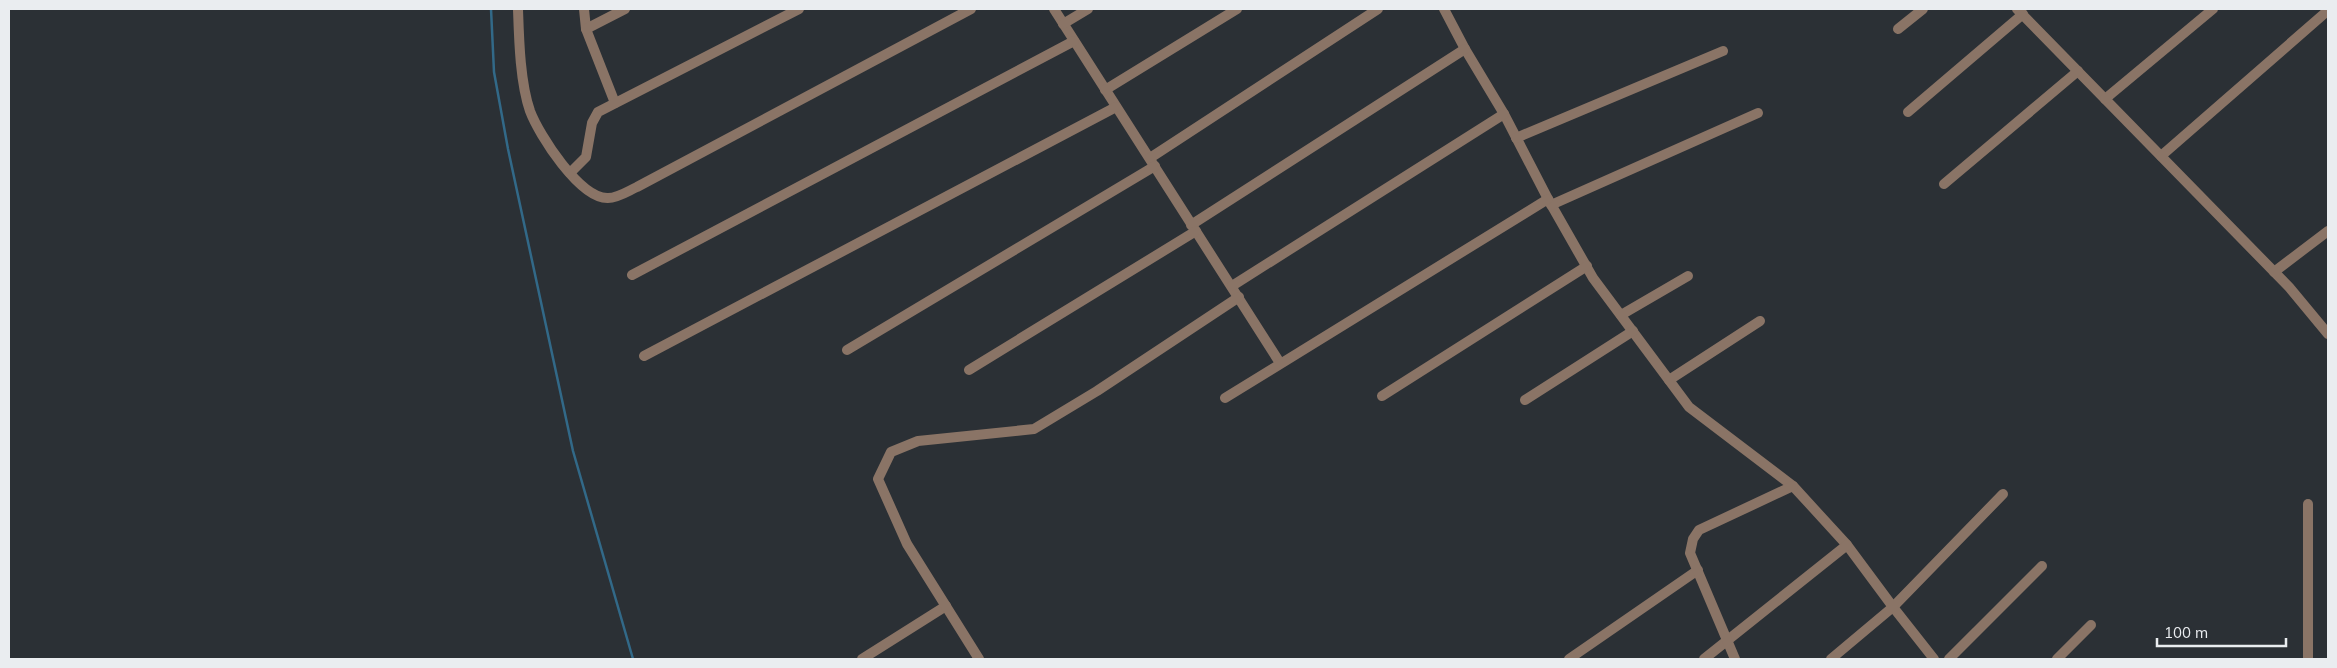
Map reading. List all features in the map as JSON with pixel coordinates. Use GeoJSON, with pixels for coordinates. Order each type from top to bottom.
{"type":"FeatureCollection","features":[{"type":"Feature","properties":{"kind":"street"},"geometry":{"type":"LineString","coordinates":[[518,9],[520,58],[530,110],[550,148],[578,182],[596,196],[609,198],[619,196],[971,9]]}},
{"type":"Feature","properties":{"kind":"street"},"geometry":{"type":"LineString","coordinates":[[584,9],[586,29],[615,102]]}},
{"type":"Feature","properties":{"kind":"street"},"geometry":{"type":"LineString","coordinates":[[586,29],[625,9]]}},
{"type":"Feature","properties":{"kind":"street"},"geometry":{"type":"LineString","coordinates":[[570,173],[586,157],[594,117],[598,112],[799,9]]}},
{"type":"Feature","properties":{"kind":"street"},"geometry":{"type":"LineString","coordinates":[[1054,9],[1104,90],[1280,362]]}},
{"type":"Feature","properties":{"kind":"street"},"geometry":{"type":"LineString","coordinates":[[1063,24],[1088,9]]}},
{"type":"Feature","properties":{"kind":"street"},"geometry":{"type":"LineString","coordinates":[[1104,90],[1237,9]]}},
{"type":"Feature","properties":{"kind":"street"},"geometry":{"type":"LineString","coordinates":[[847,350],[1152,162],[1378,9]]}},
{"type":"Feature","properties":{"kind":"street"},"geometry":{"type":"LineString","coordinates":[[1444,9],[1465,49],[1504,114],[1549,202],[1587,266],[1689,407],[1793,486],[1847,545],[1934,659]]}},
{"type":"Feature","properties":{"kind":"street"},"geometry":{"type":"LineString","coordinates":[[1898,29],[1923,9]]}},
{"type":"Feature","properties":{"kind":"street"},"geometry":{"type":"LineString","coordinates":[[2105,99],[2213,9]]}},
{"type":"Feature","properties":{"kind":"street"},"geometry":{"type":"LineString","coordinates":[[1908,112],[2020,12],[2274,272],[2328,333]]}},
{"type":"Feature","properties":{"kind":"street"},"geometry":{"type":"LineString","coordinates":[[2160,156],[2324,13]]}},
{"type":"Feature","properties":{"kind":"street"},"geometry":{"type":"LineString","coordinates":[[632,275],[1074,41]]}},
{"type":"Feature","properties":{"kind":"street"},"geometry":{"type":"LineString","coordinates":[[969,370],[1194,228],[1465,49]]}},
{"type":"Feature","properties":{"kind":"street"},"geometry":{"type":"LineString","coordinates":[[1516,138],[1724,50]]}},
{"type":"Feature","properties":{"kind":"street"},"geometry":{"type":"LineString","coordinates":[[1944,184],[2078,71]]}},
{"type":"Feature","properties":{"kind":"street"},"geometry":{"type":"LineString","coordinates":[[644,356],[1116,107]]}},
{"type":"Feature","properties":{"kind":"street"},"geometry":{"type":"LineString","coordinates":[[1225,398],[1280,362],[1549,202],[1758,113]]}},
{"type":"Feature","properties":{"kind":"street"},"geometry":{"type":"LineString","coordinates":[[1232,286],[1504,114]]}},
{"type":"Feature","properties":{"kind":"street"},"geometry":{"type":"LineString","coordinates":[[2274,272],[2328,231]]}},
{"type":"Feature","properties":{"kind":"street"},"geometry":{"type":"LineString","coordinates":[[1382,396],[1587,266]]}},
{"type":"Feature","properties":{"kind":"street"},"geometry":{"type":"LineString","coordinates":[[1621,315],[1688,276]]}},
{"type":"Feature","properties":{"kind":"street"},"geometry":{"type":"LineString","coordinates":[[980,659],[907,544],[878,479],[891,452],[918,441],[1034,430],[1097,391],[1239,297]]}},
{"type":"Feature","properties":{"kind":"street"},"geometry":{"type":"LineString","coordinates":[[1669,380],[1760,321]]}},
{"type":"Feature","properties":{"kind":"street"},"geometry":{"type":"LineString","coordinates":[[1525,400],[1633,331]]}},
{"type":"Feature","properties":{"kind":"street"},"geometry":{"type":"LineString","coordinates":[[1735,659],[1690,553],[1693,539],[1699,530],[1793,486]]}},
{"type":"Feature","properties":{"kind":"street"},"geometry":{"type":"LineString","coordinates":[[1831,659],[1893,607],[2003,494]]}},
{"type":"Feature","properties":{"kind":"street"},"geometry":{"type":"LineString","coordinates":[[2308,504],[2308,659]]}},
{"type":"Feature","properties":{"kind":"street"},"geometry":{"type":"LineString","coordinates":[[1704,659],[1847,545]]}},
{"type":"Feature","properties":{"kind":"street"},"geometry":{"type":"LineString","coordinates":[[1949,659],[2042,566]]}},
{"type":"Feature","properties":{"kind":"street"},"geometry":{"type":"LineString","coordinates":[[1569,659],[1698,570]]}},
{"type":"Feature","properties":{"kind":"street"},"geometry":{"type":"LineString","coordinates":[[862,659],[946,606]]}},
{"type":"Feature","properties":{"kind":"street"},"geometry":{"type":"LineString","coordinates":[[2057,659],[2091,625]]}},
{"type":"Feature","properties":{"kind":"waterway"},"geometry":{"type":"LineString","coordinates":[[491,9],[494,72],[508,149],[573,451],[633,659]]}}]}
